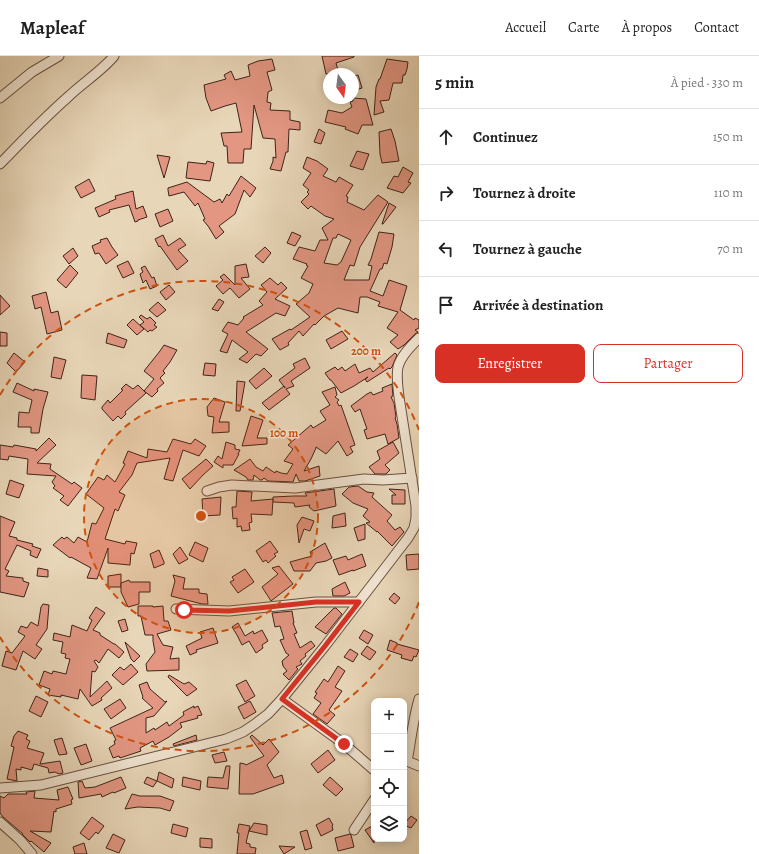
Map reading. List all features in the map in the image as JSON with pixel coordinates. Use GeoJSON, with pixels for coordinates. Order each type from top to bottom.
{"type":"FeatureCollection","features":[{"type":"Feature","properties":{"kind":"street"},"geometry":{"type":"LineString","coordinates":[[0,98],[32,72],[59,56]]}},
{"type":"Feature","properties":{"kind":"street"},"geometry":{"type":"LineString","coordinates":[[0,164],[68,97],[114,56]]}},
{"type":"Feature","properties":{"kind":"street"},"geometry":{"type":"LineString","coordinates":[[0,788],[41,785],[226,739],[243,732],[255,724],[268,714],[282,699],[408,538],[418,521],[397,380],[398,367],[403,357],[419,338]]}},
{"type":"Feature","properties":{"kind":"street"},"geometry":{"type":"LineString","coordinates":[[207,491],[232,485],[295,488],[364,479],[383,480],[412,478]]}},
{"type":"Feature","properties":{"kind":"street"},"geometry":{"type":"LineString","coordinates":[[176,608],[229,611],[316,602],[359,602]]}},
{"type":"Feature","properties":{"kind":"street"},"geometry":{"type":"LineString","coordinates":[[282,699],[344,744],[371,767]]}},
{"type":"Feature","properties":{"kind":"street"},"geometry":{"type":"LineString","coordinates":[[407,754],[419,699]]}},
{"type":"Feature","properties":{"kind":"street"},"geometry":{"type":"LineString","coordinates":[[407,763],[419,766]]}},
{"type":"Feature","properties":{"kind":"street"},"geometry":{"type":"LineString","coordinates":[[354,830],[371,804]]}},
{"type":"Feature","properties":{"kind":"street"},"geometry":{"type":"LineString","coordinates":[[0,822],[20,840],[32,854]]}},
{"type":"Feature","properties":{"kind":"building"},"geometry":{"type":"Polygon","coordinates":[[[322,56],[354,56],[336,63],[337,68],[325,68],[322,56]]]}},
{"type":"Feature","properties":{"kind":"building"},"geometry":{"type":"Polygon","coordinates":[[[272,59],[275,70],[267,72],[272,90],[268,92],[267,102],[271,103],[270,110],[290,111],[290,120],[300,122],[300,130],[289,129],[288,152],[286,152],[281,171],[270,169],[273,157],[276,158],[275,139],[263,138],[254,105],[251,149],[244,149],[243,163],[228,163],[227,146],[224,146],[221,133],[242,132],[236,103],[211,111],[206,98],[204,85],[226,79],[224,75],[231,71],[235,80],[250,76],[248,65],[258,61],[272,59]]]}},
{"type":"Feature","properties":{"kind":"building"},"geometry":{"type":"Polygon","coordinates":[[[387,59],[408,62],[407,69],[405,75],[403,75],[402,83],[393,83],[389,100],[380,101],[384,112],[374,115],[376,87],[387,59]]]}},
{"type":"Feature","properties":{"kind":"building"},"geometry":{"type":"Polygon","coordinates":[[[359,78],[362,88],[359,89],[359,78]]]}},
{"type":"Feature","properties":{"kind":"building"},"geometry":{"type":"Polygon","coordinates":[[[359,98],[366,99],[373,125],[362,125],[358,134],[345,129],[346,127],[325,122],[328,110],[342,113],[352,107],[351,104],[359,104],[359,98]]]}},
{"type":"Feature","properties":{"kind":"building"},"geometry":{"type":"Polygon","coordinates":[[[319,129],[325,133],[321,144],[314,142],[319,129]]]}},
{"type":"Feature","properties":{"kind":"building"},"geometry":{"type":"Polygon","coordinates":[[[391,129],[399,161],[382,163],[379,132],[391,129]]]}},
{"type":"Feature","properties":{"kind":"building"},"geometry":{"type":"Polygon","coordinates":[[[357,151],[369,154],[363,170],[350,166],[357,151]]]}},
{"type":"Feature","properties":{"kind":"building"},"geometry":{"type":"Polygon","coordinates":[[[157,155],[170,157],[164,178],[157,155]]]}},
{"type":"Feature","properties":{"kind":"building"},"geometry":{"type":"Polygon","coordinates":[[[307,157],[317,161],[328,169],[323,176],[336,182],[339,177],[353,185],[346,196],[348,197],[347,202],[364,210],[378,195],[388,202],[360,247],[354,266],[350,265],[344,280],[369,280],[372,266],[368,265],[379,232],[394,234],[387,264],[384,263],[382,269],[380,269],[370,291],[383,296],[389,280],[407,286],[400,310],[414,320],[415,318],[419,320],[419,328],[415,330],[418,332],[398,349],[390,342],[398,335],[387,328],[398,312],[378,306],[380,302],[367,297],[360,297],[358,313],[338,308],[324,316],[315,325],[314,324],[303,336],[299,331],[288,343],[289,345],[280,350],[272,339],[290,329],[291,330],[310,317],[296,304],[309,293],[313,284],[301,278],[308,266],[306,265],[307,264],[293,259],[299,247],[315,251],[320,240],[328,240],[322,228],[334,219],[325,216],[311,206],[308,209],[301,202],[309,194],[307,192],[309,190],[303,185],[311,173],[303,168],[307,157]],[[338,234],[336,238],[333,238],[324,263],[337,265],[341,262],[351,240],[338,234]]]}},
{"type":"Feature","properties":{"kind":"building"},"geometry":{"type":"Polygon","coordinates":[[[207,161],[214,163],[210,181],[186,178],[188,162],[206,164],[207,161]]]}},
{"type":"Feature","properties":{"kind":"building"},"geometry":{"type":"Polygon","coordinates":[[[403,167],[413,173],[408,182],[411,183],[403,193],[387,188],[394,176],[398,177],[403,167]]]}},
{"type":"Feature","properties":{"kind":"building"},"geometry":{"type":"Polygon","coordinates":[[[241,176],[256,188],[250,197],[244,190],[235,214],[219,226],[224,232],[216,239],[203,220],[205,219],[198,203],[195,206],[184,192],[169,196],[168,188],[187,182],[214,202],[220,199],[222,203],[227,194],[229,196],[241,176]]]}},
{"type":"Feature","properties":{"kind":"building"},"geometry":{"type":"Polygon","coordinates":[[[89,179],[95,191],[81,198],[75,187],[89,179]]]}},
{"type":"Feature","properties":{"kind":"building"},"geometry":{"type":"Polygon","coordinates":[[[133,191],[136,209],[143,206],[147,217],[135,222],[129,205],[109,210],[110,212],[99,217],[95,208],[116,199],[115,196],[133,191]]]}},
{"type":"Feature","properties":{"kind":"building"},"geometry":{"type":"Polygon","coordinates":[[[389,203],[396,207],[382,224],[389,203]]]}},
{"type":"Feature","properties":{"kind":"building"},"geometry":{"type":"Polygon","coordinates":[[[168,209],[173,221],[160,227],[155,214],[168,209]]]}},
{"type":"Feature","properties":{"kind":"building"},"geometry":{"type":"Polygon","coordinates":[[[292,232],[301,236],[295,246],[287,243],[292,232]]]}},
{"type":"Feature","properties":{"kind":"building"},"geometry":{"type":"Polygon","coordinates":[[[163,235],[168,246],[180,238],[186,245],[178,250],[188,261],[177,270],[160,246],[159,247],[155,239],[163,235]]]}},
{"type":"Feature","properties":{"kind":"building"},"geometry":{"type":"Polygon","coordinates":[[[107,238],[118,255],[106,264],[99,253],[95,254],[92,246],[101,242],[100,240],[107,238]]]}},
{"type":"Feature","properties":{"kind":"building"},"geometry":{"type":"Polygon","coordinates":[[[265,247],[271,253],[263,263],[255,256],[265,247]]]}},
{"type":"Feature","properties":{"kind":"building"},"geometry":{"type":"Polygon","coordinates":[[[73,248],[78,256],[69,264],[63,256],[73,248]]]}},
{"type":"Feature","properties":{"kind":"building"},"geometry":{"type":"Polygon","coordinates":[[[128,261],[134,273],[123,278],[117,266],[128,261]]]}},
{"type":"Feature","properties":{"kind":"building"},"geometry":{"type":"Polygon","coordinates":[[[246,264],[249,277],[241,278],[250,289],[239,298],[230,288],[223,294],[216,286],[223,280],[220,277],[224,274],[235,285],[235,266],[246,264]]]}},
{"type":"Feature","properties":{"kind":"building"},"geometry":{"type":"Polygon","coordinates":[[[70,265],[78,273],[66,288],[57,280],[70,265]]]}},
{"type":"Feature","properties":{"kind":"building"},"geometry":{"type":"Polygon","coordinates":[[[145,266],[152,278],[154,277],[157,286],[150,289],[146,280],[143,283],[140,274],[143,272],[141,268],[145,266]]]}},
{"type":"Feature","properties":{"kind":"building"},"geometry":{"type":"Polygon","coordinates":[[[270,278],[278,285],[281,282],[287,288],[275,299],[290,306],[285,316],[276,313],[246,332],[268,349],[261,356],[256,354],[247,363],[239,359],[248,352],[232,340],[227,353],[220,351],[228,334],[222,331],[228,322],[238,325],[244,318],[243,317],[263,305],[259,301],[267,292],[261,285],[270,278]]]}},
{"type":"Feature","properties":{"kind":"building"},"geometry":{"type":"Polygon","coordinates":[[[169,285],[175,292],[166,300],[160,292],[169,285]]]}},
{"type":"Feature","properties":{"kind":"building"},"geometry":{"type":"Polygon","coordinates":[[[46,292],[51,313],[58,311],[62,330],[47,334],[41,307],[35,309],[32,296],[46,292]]]}},
{"type":"Feature","properties":{"kind":"building"},"geometry":{"type":"Polygon","coordinates":[[[0,295],[10,306],[0,315],[0,295]]]}},
{"type":"Feature","properties":{"kind":"building"},"geometry":{"type":"Polygon","coordinates":[[[219,299],[224,302],[218,311],[212,309],[219,299]]]}},
{"type":"Feature","properties":{"kind":"building"},"geometry":{"type":"Polygon","coordinates":[[[158,302],[166,310],[157,317],[149,310],[158,302]]]}},
{"type":"Feature","properties":{"kind":"building"},"geometry":{"type":"Polygon","coordinates":[[[141,315],[147,319],[150,317],[156,323],[154,325],[157,327],[148,332],[140,325],[144,322],[139,317],[141,315]]]}},
{"type":"Feature","properties":{"kind":"building"},"geometry":{"type":"Polygon","coordinates":[[[133,319],[144,329],[137,335],[127,325],[133,319]]]}},
{"type":"Feature","properties":{"kind":"building"},"geometry":{"type":"Polygon","coordinates":[[[342,331],[348,339],[331,349],[326,340],[342,331]]]}},
{"type":"Feature","properties":{"kind":"building"},"geometry":{"type":"Polygon","coordinates":[[[0,332],[7,333],[7,346],[0,346],[0,332]]]}},
{"type":"Feature","properties":{"kind":"building"},"geometry":{"type":"Polygon","coordinates":[[[108,333],[127,340],[124,348],[106,343],[108,333]]]}},
{"type":"Feature","properties":{"kind":"building"},"geometry":{"type":"Polygon","coordinates":[[[164,345],[177,350],[163,371],[165,373],[160,378],[164,383],[157,389],[158,391],[152,397],[144,391],[154,379],[144,371],[164,345]]]}},
{"type":"Feature","properties":{"kind":"building"},"geometry":{"type":"Polygon","coordinates":[[[14,353],[25,362],[16,372],[7,363],[14,353]]]}},
{"type":"Feature","properties":{"kind":"building"},"geometry":{"type":"Polygon","coordinates":[[[395,353],[397,355],[390,369],[389,368],[367,382],[365,379],[368,377],[341,393],[325,373],[335,367],[338,370],[342,367],[345,371],[355,364],[359,373],[370,368],[373,372],[395,353]]]}},
{"type":"Feature","properties":{"kind":"building"},"geometry":{"type":"Polygon","coordinates":[[[54,357],[66,360],[61,379],[51,377],[54,357]]]}},
{"type":"Feature","properties":{"kind":"building"},"geometry":{"type":"Polygon","coordinates":[[[305,358],[310,368],[291,381],[294,386],[286,389],[290,394],[269,410],[262,403],[284,386],[279,380],[295,368],[293,364],[305,358]]]}},
{"type":"Feature","properties":{"kind":"building"},"geometry":{"type":"Polygon","coordinates":[[[205,363],[216,364],[215,376],[203,375],[205,363]]]}},
{"type":"Feature","properties":{"kind":"building"},"geometry":{"type":"Polygon","coordinates":[[[264,368],[272,376],[256,389],[249,381],[264,368]]]}},
{"type":"Feature","properties":{"kind":"building"},"geometry":{"type":"Polygon","coordinates":[[[82,375],[97,376],[95,400],[81,398],[82,375]]]}},
{"type":"Feature","properties":{"kind":"building"},"geometry":{"type":"Polygon","coordinates":[[[237,381],[245,382],[240,411],[236,411],[237,381]]]}},
{"type":"Feature","properties":{"kind":"building"},"geometry":{"type":"Polygon","coordinates":[[[17,383],[34,391],[34,389],[48,392],[43,409],[39,433],[31,433],[31,427],[18,427],[19,412],[29,413],[32,400],[13,392],[17,383]]]}},
{"type":"Feature","properties":{"kind":"building"},"geometry":{"type":"Polygon","coordinates":[[[126,384],[133,389],[138,385],[146,393],[125,412],[126,414],[121,419],[118,416],[113,421],[102,409],[102,407],[108,400],[110,403],[123,390],[121,389],[126,384]]]}},
{"type":"Feature","properties":{"kind":"building"},"geometry":{"type":"Polygon","coordinates":[[[392,384],[393,396],[391,397],[394,403],[399,438],[388,444],[385,434],[367,439],[364,430],[367,429],[360,409],[355,412],[351,406],[367,394],[371,392],[373,395],[383,391],[382,388],[392,384]]]}},
{"type":"Feature","properties":{"kind":"building"},"geometry":{"type":"Polygon","coordinates":[[[335,387],[337,395],[335,397],[339,400],[337,402],[339,406],[341,405],[355,445],[350,447],[353,452],[347,456],[338,441],[326,454],[316,447],[304,471],[319,466],[320,476],[305,481],[299,481],[296,474],[293,482],[268,481],[264,478],[260,480],[254,475],[253,480],[248,480],[246,477],[234,470],[250,459],[256,467],[263,471],[266,467],[275,473],[276,471],[287,474],[293,464],[284,461],[293,449],[288,445],[311,425],[313,428],[326,420],[320,411],[330,405],[322,392],[335,387]]]}},
{"type":"Feature","properties":{"kind":"building"},"geometry":{"type":"Polygon","coordinates":[[[214,398],[225,402],[219,422],[229,422],[229,432],[212,433],[214,417],[208,416],[207,407],[214,398]]]}},
{"type":"Feature","properties":{"kind":"building"},"geometry":{"type":"Polygon","coordinates":[[[251,416],[263,420],[257,438],[267,438],[267,444],[242,446],[251,416]]]}},
{"type":"Feature","properties":{"kind":"building"},"geometry":{"type":"Polygon","coordinates":[[[49,438],[56,445],[37,463],[51,464],[50,469],[72,484],[74,482],[82,488],[68,506],[60,500],[64,496],[53,488],[55,486],[52,482],[56,476],[27,474],[28,459],[9,456],[8,460],[0,459],[0,445],[13,447],[14,445],[36,449],[36,451],[49,438]]]}},
{"type":"Feature","properties":{"kind":"building"},"geometry":{"type":"Polygon","coordinates":[[[173,439],[191,444],[195,439],[206,446],[199,456],[183,450],[173,481],[164,479],[170,458],[137,463],[132,475],[119,492],[125,495],[118,511],[115,509],[105,539],[125,544],[126,541],[137,543],[134,554],[131,553],[130,565],[108,563],[108,548],[97,579],[87,578],[91,568],[71,557],[70,558],[53,545],[62,537],[64,539],[67,537],[74,543],[78,537],[87,542],[92,523],[96,524],[104,508],[86,494],[98,477],[104,480],[107,475],[115,482],[125,464],[123,463],[128,451],[147,458],[148,449],[167,452],[173,439]]]}},
{"type":"Feature","properties":{"kind":"building"},"geometry":{"type":"Polygon","coordinates":[[[226,442],[235,445],[235,449],[240,450],[233,465],[223,465],[223,468],[214,462],[218,456],[222,459],[226,442]]]}},
{"type":"Feature","properties":{"kind":"building"},"geometry":{"type":"Polygon","coordinates":[[[393,442],[399,453],[385,465],[390,470],[386,474],[375,474],[369,467],[380,459],[377,451],[393,442]]]}},
{"type":"Feature","properties":{"kind":"building"},"geometry":{"type":"Polygon","coordinates":[[[206,459],[213,466],[190,489],[182,479],[206,459]]]}},
{"type":"Feature","properties":{"kind":"building"},"geometry":{"type":"Polygon","coordinates":[[[10,480],[24,485],[19,498],[6,494],[10,480]]]}},
{"type":"Feature","properties":{"kind":"building"},"geometry":{"type":"Polygon","coordinates":[[[358,486],[367,492],[374,493],[372,497],[392,515],[387,521],[395,530],[400,527],[404,532],[392,546],[377,531],[366,523],[370,522],[363,516],[368,509],[353,503],[342,494],[349,487],[358,486]]]}},
{"type":"Feature","properties":{"kind":"building"},"geometry":{"type":"Polygon","coordinates":[[[334,489],[336,506],[314,511],[309,507],[310,505],[295,507],[294,503],[273,502],[273,497],[307,496],[305,493],[334,489]]]}},
{"type":"Feature","properties":{"kind":"building"},"geometry":{"type":"Polygon","coordinates":[[[389,489],[405,490],[405,504],[392,504],[392,495],[396,495],[389,489]]]}},
{"type":"Feature","properties":{"kind":"building"},"geometry":{"type":"Polygon","coordinates":[[[237,491],[252,492],[251,501],[273,499],[272,515],[251,514],[252,522],[249,523],[250,530],[242,531],[241,526],[237,527],[237,518],[233,519],[232,507],[236,507],[237,491]]]}},
{"type":"Feature","properties":{"kind":"building"},"geometry":{"type":"Polygon","coordinates":[[[221,497],[220,515],[203,516],[202,499],[221,497]]]}},
{"type":"Feature","properties":{"kind":"building"},"geometry":{"type":"Polygon","coordinates":[[[345,513],[346,526],[332,528],[333,516],[345,513]]]}},
{"type":"Feature","properties":{"kind":"building"},"geometry":{"type":"Polygon","coordinates":[[[0,516],[15,522],[9,536],[17,538],[17,540],[33,544],[32,546],[41,549],[37,558],[30,555],[31,551],[17,545],[5,569],[9,571],[6,576],[23,578],[23,581],[29,583],[24,597],[0,592],[0,516]]]}},
{"type":"Feature","properties":{"kind":"building"},"geometry":{"type":"Polygon","coordinates":[[[302,517],[314,521],[310,531],[304,529],[299,543],[297,525],[302,517]]]}},
{"type":"Feature","properties":{"kind":"building"},"geometry":{"type":"Polygon","coordinates":[[[365,524],[365,539],[358,541],[354,528],[365,524]]]}},
{"type":"Feature","properties":{"kind":"building"},"geometry":{"type":"Polygon","coordinates":[[[270,541],[278,552],[274,554],[276,556],[268,563],[266,560],[263,562],[256,551],[270,541]]]}},
{"type":"Feature","properties":{"kind":"building"},"geometry":{"type":"Polygon","coordinates":[[[195,542],[208,548],[203,562],[189,555],[195,542]]]}},
{"type":"Feature","properties":{"kind":"building"},"geometry":{"type":"Polygon","coordinates":[[[325,543],[332,558],[316,563],[310,571],[294,571],[290,562],[312,556],[310,552],[325,543]]]}},
{"type":"Feature","properties":{"kind":"building"},"geometry":{"type":"Polygon","coordinates":[[[180,547],[188,559],[179,564],[173,554],[180,547]]]}},
{"type":"Feature","properties":{"kind":"building"},"geometry":{"type":"Polygon","coordinates":[[[159,550],[164,564],[154,568],[150,554],[159,550]]]}},
{"type":"Feature","properties":{"kind":"building"},"geometry":{"type":"Polygon","coordinates":[[[362,554],[366,566],[339,575],[333,560],[346,556],[348,560],[362,554]]]}},
{"type":"Feature","properties":{"kind":"building"},"geometry":{"type":"Polygon","coordinates":[[[419,554],[419,569],[407,570],[406,555],[419,554]]]}},
{"type":"Feature","properties":{"kind":"building"},"geometry":{"type":"Polygon","coordinates":[[[279,566],[293,584],[271,601],[262,587],[278,574],[272,568],[279,566]]]}},
{"type":"Feature","properties":{"kind":"building"},"geometry":{"type":"Polygon","coordinates":[[[38,568],[48,570],[48,577],[37,576],[38,568]]]}},
{"type":"Feature","properties":{"kind":"building"},"geometry":{"type":"Polygon","coordinates":[[[245,569],[254,582],[238,593],[230,582],[234,580],[232,577],[245,569]]]}},
{"type":"Feature","properties":{"kind":"building"},"geometry":{"type":"Polygon","coordinates":[[[121,574],[121,587],[108,587],[108,576],[121,574]]]}},
{"type":"Feature","properties":{"kind":"building"},"geometry":{"type":"Polygon","coordinates":[[[173,575],[185,578],[183,589],[199,589],[199,593],[207,594],[208,604],[202,604],[171,596],[175,581],[173,575]]]}},
{"type":"Feature","properties":{"kind":"building"},"geometry":{"type":"Polygon","coordinates":[[[129,580],[130,582],[150,582],[150,592],[139,592],[139,604],[128,607],[121,592],[121,583],[129,580]]]}},
{"type":"Feature","properties":{"kind":"building"},"geometry":{"type":"Polygon","coordinates":[[[345,582],[350,593],[344,596],[333,596],[332,589],[345,582]]]}},
{"type":"Feature","properties":{"kind":"building"},"geometry":{"type":"Polygon","coordinates":[[[394,593],[400,598],[395,604],[389,599],[394,593]]]}},
{"type":"Feature","properties":{"kind":"building"},"geometry":{"type":"Polygon","coordinates":[[[43,604],[49,605],[47,629],[36,645],[42,649],[35,659],[23,651],[16,670],[2,666],[6,651],[12,653],[25,636],[18,632],[21,626],[27,628],[31,622],[38,626],[41,607],[43,604]]]}},
{"type":"Feature","properties":{"kind":"building"},"geometry":{"type":"Polygon","coordinates":[[[138,606],[163,606],[164,621],[168,621],[171,630],[157,634],[163,645],[173,647],[170,659],[179,658],[179,670],[147,671],[146,664],[155,652],[153,635],[145,635],[141,616],[138,616],[138,606]]]}},
{"type":"Feature","properties":{"kind":"building"},"geometry":{"type":"Polygon","coordinates":[[[96,607],[105,613],[93,630],[100,633],[100,635],[115,644],[124,652],[119,658],[108,649],[99,663],[96,660],[94,661],[98,667],[95,672],[92,671],[90,697],[107,681],[112,688],[101,698],[102,700],[92,706],[80,689],[78,699],[61,695],[61,697],[48,695],[50,689],[39,685],[44,671],[52,674],[53,671],[66,674],[70,659],[65,658],[66,654],[61,653],[63,642],[53,640],[54,633],[70,637],[72,625],[87,631],[92,620],[89,618],[96,607]]]}},
{"type":"Feature","properties":{"kind":"building"},"geometry":{"type":"Polygon","coordinates":[[[334,608],[342,614],[326,634],[315,627],[334,608]]]}},
{"type":"Feature","properties":{"kind":"building"},"geometry":{"type":"Polygon","coordinates":[[[292,611],[293,623],[297,633],[294,634],[300,648],[311,641],[315,646],[305,654],[306,656],[300,661],[302,664],[296,667],[298,669],[289,680],[283,674],[287,671],[283,666],[282,661],[289,655],[286,653],[280,640],[284,639],[280,626],[275,627],[272,613],[292,611]]]}},
{"type":"Feature","properties":{"kind":"building"},"geometry":{"type":"Polygon","coordinates":[[[125,619],[128,630],[122,632],[118,621],[125,619]]]}},
{"type":"Feature","properties":{"kind":"building"},"geometry":{"type":"Polygon","coordinates":[[[238,623],[245,636],[253,631],[254,634],[262,630],[268,641],[262,645],[263,648],[256,653],[249,641],[242,645],[232,627],[238,623]]]}},
{"type":"Feature","properties":{"kind":"building"},"geometry":{"type":"Polygon","coordinates":[[[213,628],[218,643],[196,650],[197,652],[190,655],[186,646],[202,638],[200,632],[213,628]]]}},
{"type":"Feature","properties":{"kind":"building"},"geometry":{"type":"Polygon","coordinates":[[[364,630],[373,635],[368,644],[359,638],[364,630]]]}},
{"type":"Feature","properties":{"kind":"building"},"geometry":{"type":"Polygon","coordinates":[[[390,640],[397,644],[419,650],[416,657],[414,656],[412,661],[401,658],[402,655],[387,650],[390,640]]]}},
{"type":"Feature","properties":{"kind":"building"},"geometry":{"type":"Polygon","coordinates":[[[125,642],[140,656],[134,662],[131,659],[125,642]]]}},
{"type":"Feature","properties":{"kind":"building"},"geometry":{"type":"Polygon","coordinates":[[[367,646],[376,652],[370,660],[361,654],[367,646]]]}},
{"type":"Feature","properties":{"kind":"building"},"geometry":{"type":"Polygon","coordinates":[[[350,649],[358,654],[353,662],[344,657],[350,649]]]}},
{"type":"Feature","properties":{"kind":"building"},"geometry":{"type":"Polygon","coordinates":[[[131,664],[138,672],[123,685],[112,675],[120,667],[124,670],[131,664]]]}},
{"type":"Feature","properties":{"kind":"building"},"geometry":{"type":"Polygon","coordinates":[[[338,666],[345,671],[335,687],[342,691],[329,710],[335,715],[327,724],[313,714],[321,703],[314,698],[317,693],[315,692],[324,679],[328,682],[338,666]]]}},
{"type":"Feature","properties":{"kind":"building"},"geometry":{"type":"Polygon","coordinates":[[[169,675],[184,684],[189,682],[197,689],[187,696],[168,677],[169,675]]]}},
{"type":"Feature","properties":{"kind":"building"},"geometry":{"type":"Polygon","coordinates":[[[246,680],[255,696],[245,702],[236,685],[246,680]]]}},
{"type":"Feature","properties":{"kind":"building"},"geometry":{"type":"Polygon","coordinates":[[[147,682],[150,689],[165,702],[167,701],[154,716],[146,718],[146,733],[154,728],[155,730],[167,722],[169,726],[184,715],[183,712],[194,706],[194,708],[198,706],[202,715],[197,716],[198,718],[180,723],[182,727],[155,745],[153,741],[140,748],[141,751],[120,758],[119,756],[113,758],[109,748],[115,744],[114,741],[116,740],[110,728],[153,708],[142,698],[139,685],[147,682]]]}},
{"type":"Feature","properties":{"kind":"building"},"geometry":{"type":"Polygon","coordinates":[[[36,696],[48,702],[41,717],[29,711],[36,696]]]}},
{"type":"Feature","properties":{"kind":"building"},"geometry":{"type":"Polygon","coordinates":[[[120,699],[126,708],[111,719],[104,709],[120,699]]]}},
{"type":"Feature","properties":{"kind":"building"},"geometry":{"type":"Polygon","coordinates":[[[250,701],[256,712],[244,719],[238,707],[250,701]]]}},
{"type":"Feature","properties":{"kind":"building"},"geometry":{"type":"Polygon","coordinates":[[[18,731],[28,735],[26,739],[30,741],[27,748],[44,753],[40,764],[60,761],[63,773],[49,773],[48,768],[34,764],[32,770],[21,767],[21,770],[16,769],[17,781],[7,779],[14,747],[11,746],[14,736],[18,731]]]}},
{"type":"Feature","properties":{"kind":"building"},"geometry":{"type":"Polygon","coordinates":[[[196,735],[197,740],[174,746],[173,744],[196,735]]]}},
{"type":"Feature","properties":{"kind":"building"},"geometry":{"type":"Polygon","coordinates":[[[252,735],[263,745],[269,739],[279,752],[267,765],[274,778],[282,775],[284,783],[253,794],[239,794],[240,763],[246,765],[264,756],[250,737],[252,735]]]}},
{"type":"Feature","properties":{"kind":"building"},"geometry":{"type":"Polygon","coordinates":[[[62,738],[67,754],[59,755],[54,740],[62,738]]]}},
{"type":"Feature","properties":{"kind":"building"},"geometry":{"type":"Polygon","coordinates":[[[86,744],[92,761],[81,765],[74,748],[86,744]]]}},
{"type":"Feature","properties":{"kind":"building"},"geometry":{"type":"Polygon","coordinates":[[[328,750],[335,760],[318,773],[311,764],[328,750]]]}},
{"type":"Feature","properties":{"kind":"building"},"geometry":{"type":"Polygon","coordinates":[[[224,752],[227,761],[215,763],[212,755],[224,752]]]}},
{"type":"Feature","properties":{"kind":"building"},"geometry":{"type":"Polygon","coordinates":[[[226,766],[230,766],[228,789],[207,787],[208,777],[223,778],[226,766]]]}},
{"type":"Feature","properties":{"kind":"building"},"geometry":{"type":"Polygon","coordinates":[[[159,772],[174,779],[172,788],[157,781],[159,772]]]}},
{"type":"Feature","properties":{"kind":"building"},"geometry":{"type":"Polygon","coordinates":[[[121,777],[126,788],[102,797],[101,794],[79,798],[78,782],[82,781],[85,788],[95,787],[121,777]]]}},
{"type":"Feature","properties":{"kind":"building"},"geometry":{"type":"Polygon","coordinates":[[[147,777],[157,781],[153,787],[144,783],[147,777]]]}},
{"type":"Feature","properties":{"kind":"building"},"geometry":{"type":"Polygon","coordinates":[[[183,777],[201,781],[200,790],[182,786],[183,777]]]}},
{"type":"Feature","properties":{"kind":"building"},"geometry":{"type":"Polygon","coordinates":[[[330,777],[343,789],[336,796],[323,785],[330,777]]]}},
{"type":"Feature","properties":{"kind":"building"},"geometry":{"type":"Polygon","coordinates":[[[68,787],[73,799],[71,800],[72,804],[56,809],[56,812],[54,811],[51,832],[30,831],[51,843],[44,852],[31,841],[30,842],[0,813],[0,796],[4,798],[8,794],[27,794],[26,792],[35,791],[34,798],[59,800],[57,790],[68,787]]]}},
{"type":"Feature","properties":{"kind":"building"},"geometry":{"type":"Polygon","coordinates":[[[132,794],[140,796],[160,796],[174,801],[170,811],[160,808],[138,807],[125,809],[132,794]]]}},
{"type":"Feature","properties":{"kind":"building"},"geometry":{"type":"Polygon","coordinates":[[[411,816],[417,820],[411,828],[407,826],[407,821],[411,816]]]}},
{"type":"Feature","properties":{"kind":"building"},"geometry":{"type":"Polygon","coordinates":[[[92,817],[104,826],[98,834],[96,832],[89,840],[80,833],[92,817]]]}},
{"type":"Feature","properties":{"kind":"building"},"geometry":{"type":"Polygon","coordinates":[[[329,818],[333,825],[333,830],[321,836],[316,825],[329,818]]]}},
{"type":"Feature","properties":{"kind":"building"},"geometry":{"type":"Polygon","coordinates":[[[254,823],[267,825],[267,835],[249,831],[254,823]]]}},
{"type":"Feature","properties":{"kind":"building"},"geometry":{"type":"Polygon","coordinates":[[[173,824],[188,828],[186,837],[171,833],[173,824]]]}},
{"type":"Feature","properties":{"kind":"building"},"geometry":{"type":"Polygon","coordinates":[[[239,824],[250,826],[246,843],[250,844],[250,847],[256,848],[255,854],[237,854],[239,833],[237,833],[239,824]]]}},
{"type":"Feature","properties":{"kind":"building"},"geometry":{"type":"Polygon","coordinates":[[[371,827],[371,839],[365,830],[371,827]]]}},
{"type":"Feature","properties":{"kind":"building"},"geometry":{"type":"Polygon","coordinates":[[[307,830],[312,848],[305,850],[300,832],[307,830]]]}},
{"type":"Feature","properties":{"kind":"building"},"geometry":{"type":"Polygon","coordinates":[[[113,834],[125,840],[119,853],[106,848],[113,834]]]}},
{"type":"Feature","properties":{"kind":"building"},"geometry":{"type":"Polygon","coordinates":[[[350,834],[354,847],[338,851],[335,838],[350,834]]]}},
{"type":"Feature","properties":{"kind":"building"},"geometry":{"type":"Polygon","coordinates":[[[200,838],[212,839],[212,848],[200,847],[200,838]]]}},
{"type":"Feature","properties":{"kind":"building"},"geometry":{"type":"Polygon","coordinates":[[[84,843],[87,854],[75,854],[73,847],[84,843]]]}},
{"type":"Feature","properties":{"kind":"building"},"geometry":{"type":"Polygon","coordinates":[[[279,846],[295,847],[284,854],[279,846]]]}},
{"type":"Feature","properties":{"kind":"route"},"geometry":{"type":"LineString","coordinates":[[184,610],[229,611],[316,602],[359,602],[282,699],[344,744]]}}]}
